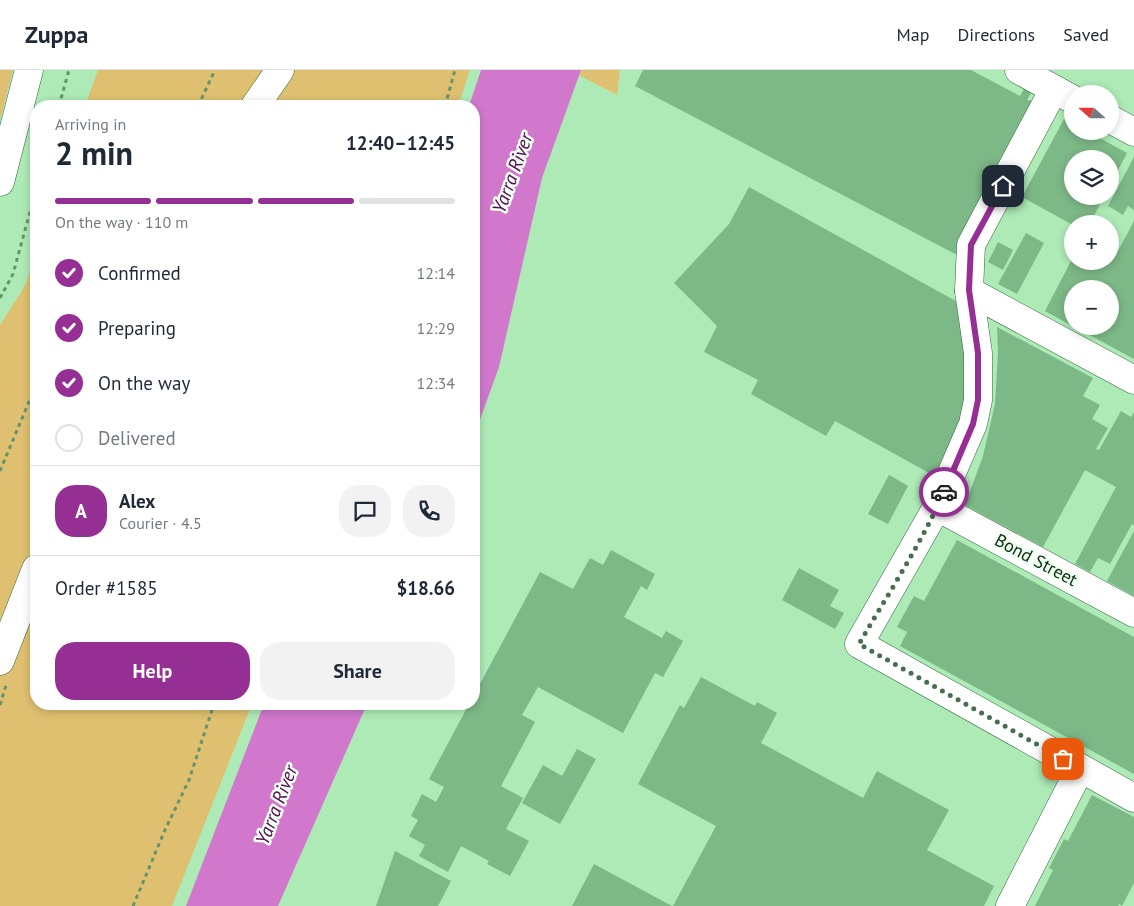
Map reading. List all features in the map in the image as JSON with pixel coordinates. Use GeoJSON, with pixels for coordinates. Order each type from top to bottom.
{"type":"FeatureCollection","features":[{"type":"Feature","properties":{"kind":"street"},"geometry":{"type":"LineString","coordinates":[[0,182],[29,70]]}},
{"type":"Feature","properties":{"kind":"street"},"geometry":{"type":"LineString","coordinates":[[259,100],[280,70]]}},
{"type":"Feature","properties":{"kind":"street"},"geometry":{"type":"LineString","coordinates":[[1019,70],[1063,94],[971,245],[969,290],[978,353],[978,400],[973,424],[937,507],[859,644],[1134,798]]}},
{"type":"Feature","properties":{"kind":"street"},"geometry":{"type":"LineString","coordinates":[[1119,124],[1134,132]]}},
{"type":"Feature","properties":{"kind":"street"},"geometry":{"type":"LineString","coordinates":[[969,290],[1134,380]]}},
{"type":"Feature","properties":{"kind":"street","name":"Bond Street"},"geometry":{"type":"LineString","coordinates":[[937,507],[1134,613]]}},
{"type":"Feature","properties":{"kind":"street"},"geometry":{"type":"LineString","coordinates":[[0,661],[30,584]]}},
{"type":"Feature","properties":{"kind":"street"},"geometry":{"type":"LineString","coordinates":[[1010,906],[1080,769]]}},
{"type":"Feature","properties":{"kind":"path"},"geometry":{"type":"LineString","coordinates":[[61,100],[69,70]]}},
{"type":"Feature","properties":{"kind":"path"},"geometry":{"type":"LineString","coordinates":[[201,100],[215,70]]}},
{"type":"Feature","properties":{"kind":"path"},"geometry":{"type":"LineString","coordinates":[[447,100],[455,70]]}},
{"type":"Feature","properties":{"kind":"path"},"geometry":{"type":"LineString","coordinates":[[0,298],[13,274],[30,212]]}},
{"type":"Feature","properties":{"kind":"path"},"geometry":{"type":"LineString","coordinates":[[0,471],[30,399]]}},
{"type":"Feature","properties":{"kind":"path"},"geometry":{"type":"LineString","coordinates":[[133,906],[165,830],[189,780],[212,710]]}},
{"type":"Feature","properties":{"kind":"shaded area"},"geometry":{"type":"Polygon","coordinates":[[[0,70],[13,70],[0,120],[0,70]]]}},
{"type":"Feature","properties":{"kind":"shaded area"},"geometry":{"type":"Polygon","coordinates":[[[98,70],[470,70],[460,100],[87,100],[98,70]]]}},
{"type":"Feature","properties":{"kind":"shaded area"},"geometry":{"type":"Polygon","coordinates":[[[581,70],[620,70],[617,95],[579,75],[581,70]]]}},
{"type":"Feature","properties":{"kind":"shaded area"},"geometry":{"type":"Polygon","coordinates":[[[30,272],[30,710],[250,710],[172,906],[0,906],[0,325],[26,284],[30,272]]]}},
{"type":"Feature","properties":{"kind":"water","name":"Yarra River"},"geometry":{"type":"Polygon","coordinates":[[[481,70],[581,70],[542,178],[499,367],[480,419],[480,100],[471,100],[481,70]]]}},
{"type":"Feature","properties":{"kind":"water","name":"Yarra River"},"geometry":{"type":"Polygon","coordinates":[[[262,710],[364,710],[278,906],[186,906],[262,710]]]}},
{"type":"Feature","properties":{"kind":"building"},"geometry":{"type":"Polygon","coordinates":[[[643,70],[971,70],[1020,96],[1034,70],[1044,70],[1027,100],[1039,102],[959,256],[635,86],[643,70]]]}},
{"type":"Feature","properties":{"kind":"building"},"geometry":{"type":"Polygon","coordinates":[[[1064,119],[1064,140],[1103,140],[1127,153],[1119,169],[1119,150],[1064,150],[1064,205],[1100,205],[1094,215],[1064,215],[1064,220],[1022,197],[1064,119]]]}},
{"type":"Feature","properties":{"kind":"building"},"geometry":{"type":"Polygon","coordinates":[[[1134,157],[1134,210],[1128,206],[1123,215],[1108,206],[1119,205],[1119,185],[1134,157]]]}},
{"type":"Feature","properties":{"kind":"building"},"geometry":{"type":"Polygon","coordinates":[[[749,187],[963,305],[969,365],[961,426],[940,479],[835,421],[826,436],[751,394],[758,380],[704,352],[717,326],[674,283],[729,224],[749,187]]]}},
{"type":"Feature","properties":{"kind":"building"},"geometry":{"type":"Polygon","coordinates":[[[1134,221],[1134,359],[1090,335],[1119,335],[1119,280],[1064,280],[1064,322],[1045,311],[1066,270],[1119,270],[1119,249],[1134,221]]]}},
{"type":"Feature","properties":{"kind":"building"},"geometry":{"type":"Polygon","coordinates":[[[1026,233],[1044,243],[1017,294],[998,284],[1026,233]]]}},
{"type":"Feature","properties":{"kind":"building"},"geometry":{"type":"Polygon","coordinates":[[[998,242],[1013,250],[1003,270],[988,262],[998,242]]]}},
{"type":"Feature","properties":{"kind":"building"},"geometry":{"type":"Polygon","coordinates":[[[997,327],[1093,378],[1083,396],[1100,405],[1092,419],[1108,428],[1096,449],[1099,450],[1121,411],[1131,417],[1134,412],[1134,525],[1132,524],[1110,564],[1098,558],[1090,572],[1075,564],[1116,487],[1085,470],[1043,547],[965,505],[983,456],[995,404],[998,353],[997,327]]]}},
{"type":"Feature","properties":{"kind":"building"},"geometry":{"type":"Polygon","coordinates":[[[889,475],[908,486],[888,524],[868,514],[889,475]]]}},
{"type":"Feature","properties":{"kind":"building"},"geometry":{"type":"Polygon","coordinates":[[[1134,531],[1134,596],[1107,581],[1134,531]]]}},
{"type":"Feature","properties":{"kind":"building"},"geometry":{"type":"Polygon","coordinates":[[[957,540],[1134,637],[1134,774],[900,646],[907,632],[897,627],[914,596],[924,601],[957,540]]]}},
{"type":"Feature","properties":{"kind":"building"},"geometry":{"type":"Polygon","coordinates":[[[611,550],[655,574],[647,590],[641,586],[624,617],[662,638],[666,631],[683,641],[663,677],[655,673],[623,733],[538,687],[522,715],[535,722],[501,786],[523,798],[506,829],[529,841],[510,876],[487,864],[489,861],[461,846],[448,872],[419,856],[425,845],[409,836],[418,820],[411,816],[422,794],[436,802],[444,787],[429,779],[466,710],[480,710],[480,684],[540,572],[573,589],[590,558],[603,565],[611,550]]]}},
{"type":"Feature","properties":{"kind":"building"},"geometry":{"type":"Polygon","coordinates":[[[799,568],[839,590],[830,606],[844,613],[835,629],[782,600],[799,568]]]}},
{"type":"Feature","properties":{"kind":"building"},"geometry":{"type":"Polygon","coordinates":[[[701,677],[755,706],[757,702],[777,713],[761,743],[863,798],[877,771],[949,810],[927,850],[994,886],[984,906],[673,906],[716,826],[638,784],[680,705],[684,708],[701,677]]]}},
{"type":"Feature","properties":{"kind":"building"},"geometry":{"type":"Polygon","coordinates":[[[577,749],[596,759],[560,824],[522,803],[543,765],[562,776],[577,749]]]}},
{"type":"Feature","properties":{"kind":"building"},"geometry":{"type":"Polygon","coordinates":[[[1092,795],[1134,817],[1134,883],[1122,906],[1119,904],[1118,906],[1035,906],[1053,870],[1049,868],[1064,839],[1068,841],[1092,795]]]}},
{"type":"Feature","properties":{"kind":"building"},"geometry":{"type":"Polygon","coordinates":[[[395,851],[451,881],[438,906],[376,906],[395,851]]]}},
{"type":"Feature","properties":{"kind":"building"},"geometry":{"type":"Polygon","coordinates":[[[594,864],[672,906],[572,906],[594,864]]]}},
{"type":"Feature","properties":{"kind":"way so far"},"geometry":{"type":"LineString","coordinates":[[944,492],[918,542],[859,644],[1063,759]]}},
{"type":"Feature","properties":{"kind":"route"},"geometry":{"type":"LineString","coordinates":[[944,492],[973,424],[978,400],[978,353],[969,290],[971,245],[1003,186]]}}]}
